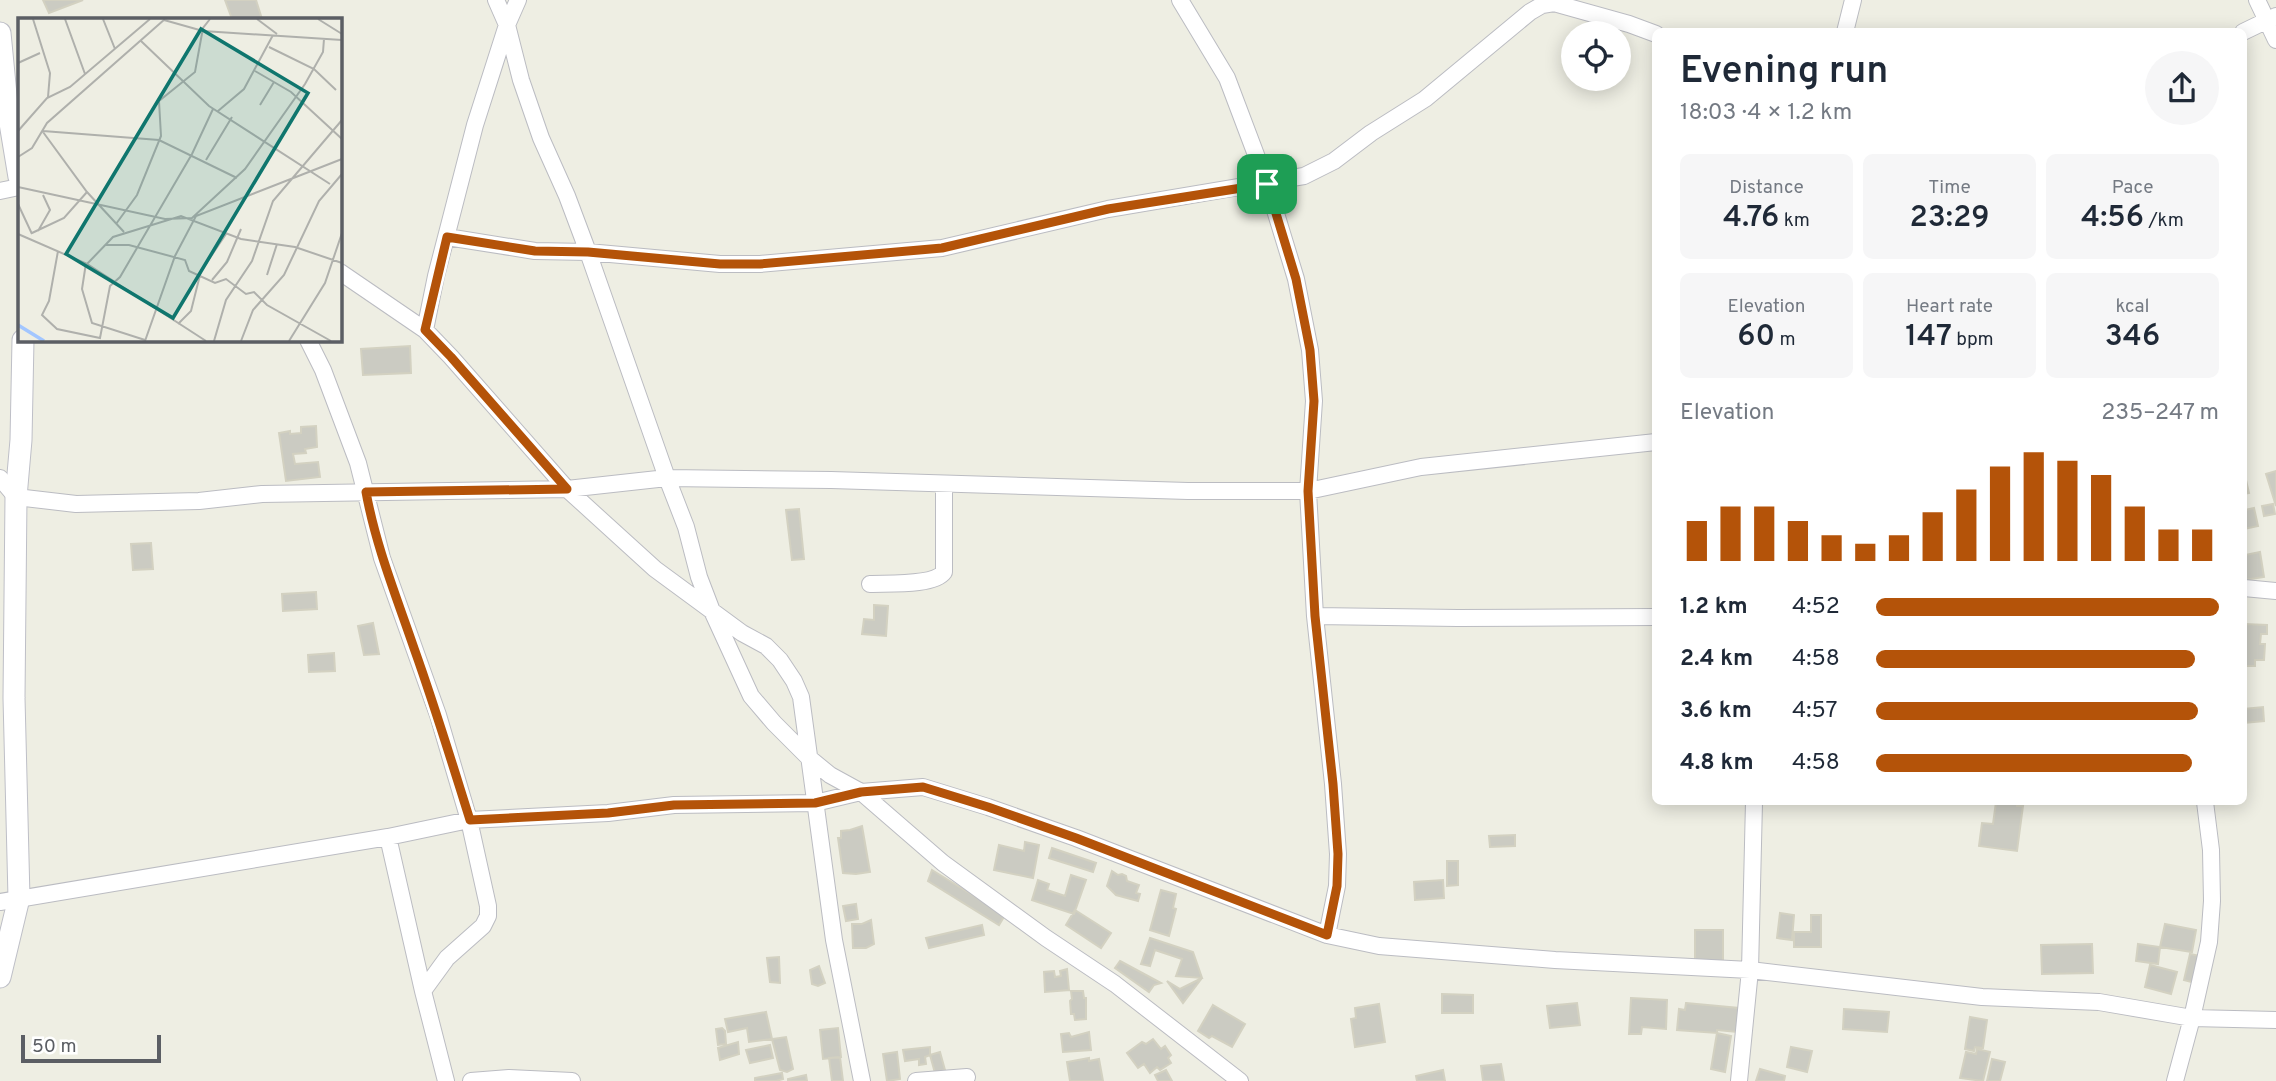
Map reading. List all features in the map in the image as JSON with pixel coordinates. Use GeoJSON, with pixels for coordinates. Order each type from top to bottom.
{"type":"FeatureCollection","features":[{"type":"Feature","properties":{"kind":"street"},"geometry":{"type":"LineString","coordinates":[[496,0],[507,25],[521,80],[541,138],[588,252],[686,527],[699,577],[751,696],[774,723],[830,775],[861,792],[943,863],[1115,984],[1240,1081]]}},
{"type":"Feature","properties":{"kind":"street"},"geometry":{"type":"LineString","coordinates":[[425,330],[475,125],[507,25],[518,0]]}},
{"type":"Feature","properties":{"kind":"street"},"geometry":{"type":"LineString","coordinates":[[1180,0],[1227,78],[1267,184],[1296,279],[1310,350],[1314,401],[1308,491],[1315,616],[1338,854],[1337,886],[1327,935]]}},
{"type":"Feature","properties":{"kind":"street"},"geometry":{"type":"LineString","coordinates":[[1846,28],[1853,0]]}},
{"type":"Feature","properties":{"kind":"street"},"geometry":{"type":"LineString","coordinates":[[2257,0],[2271,18],[2276,40]]}},
{"type":"Feature","properties":{"kind":"street"},"geometry":{"type":"LineString","coordinates":[[447,237],[535,251],[588,252],[720,264],[760,264],[942,248],[1108,209],[1304,176],[1334,161],[1371,133],[1425,100],[1542,5],[1554,3],[1652,33]]}},
{"type":"Feature","properties":{"kind":"street"},"geometry":{"type":"LineString","coordinates":[[2247,30],[2271,18]]}},
{"type":"Feature","properties":{"kind":"street"},"geometry":{"type":"LineString","coordinates":[[0,33],[7,105],[18,171]]}},
{"type":"Feature","properties":{"kind":"street"},"geometry":{"type":"LineString","coordinates":[[0,191],[18,187]]}},
{"type":"Feature","properties":{"kind":"street"},"geometry":{"type":"LineString","coordinates":[[341,273],[425,330],[567,489],[655,569],[742,633],[765,646],[780,660],[794,681],[801,696],[834,940],[862,1081]]}},
{"type":"Feature","properties":{"kind":"street"},"geometry":{"type":"LineString","coordinates":[[0,977],[9,900],[16,497],[21,440],[23,341]]}},
{"type":"Feature","properties":{"kind":"street"},"geometry":{"type":"LineString","coordinates":[[308,341],[347,429],[382,558],[438,715],[470,820],[488,906],[488,916],[483,926],[447,958],[423,991]]}},
{"type":"Feature","properties":{"kind":"street"},"geometry":{"type":"LineString","coordinates":[[0,478],[16,497],[76,504],[199,501],[262,494],[567,489],[667,478],[1188,491],[1308,491],[1421,467],[1652,442]]}},
{"type":"Feature","properties":{"kind":"street"},"geometry":{"type":"LineString","coordinates":[[870,584],[929,581],[939,578],[944,572],[944,485]]}},
{"type":"Feature","properties":{"kind":"street"},"geometry":{"type":"LineString","coordinates":[[2247,588],[2276,591]]}},
{"type":"Feature","properties":{"kind":"street"},"geometry":{"type":"LineString","coordinates":[[1315,616],[1652,617]]}},
{"type":"Feature","properties":{"kind":"street"},"geometry":{"type":"LineString","coordinates":[[9,900],[388,837],[470,820],[608,813],[674,805],[815,803],[861,792],[923,787],[1076,838],[1327,935],[1380,946],[1555,960],[1750,970],[1982,997],[2099,1003],[2192,1018],[2276,1020]]}},
{"type":"Feature","properties":{"kind":"street"},"geometry":{"type":"LineString","coordinates":[[1739,1081],[1750,970],[1754,805]]}},
{"type":"Feature","properties":{"kind":"street"},"geometry":{"type":"LineString","coordinates":[[2175,1081],[2209,942],[2212,901],[2211,850],[2205,805]]}},
{"type":"Feature","properties":{"kind":"street"},"geometry":{"type":"LineString","coordinates":[[388,837],[446,1081]]}},
{"type":"Feature","properties":{"kind":"street"},"geometry":{"type":"LineString","coordinates":[[916,1081],[967,1077]]}},
{"type":"Feature","properties":{"kind":"street"},"geometry":{"type":"LineString","coordinates":[[471,1081],[509,1078],[572,1081]]}},
{"type":"Feature","properties":{"kind":"building"},"geometry":{"type":"Polygon","coordinates":[[[43,0],[83,0],[49,13],[43,0]]]}},
{"type":"Feature","properties":{"kind":"building"},"geometry":{"type":"Polygon","coordinates":[[[225,0],[256,0],[262,18],[232,18],[225,0]]]}},
{"type":"Feature","properties":{"kind":"building"},"geometry":{"type":"Polygon","coordinates":[[[410,346],[411,373],[363,375],[361,349],[410,346]]]}},
{"type":"Feature","properties":{"kind":"building"},"geometry":{"type":"Polygon","coordinates":[[[316,426],[317,447],[305,449],[306,453],[293,454],[295,464],[318,462],[320,477],[286,481],[279,433],[301,433],[301,427],[316,426]]]}},
{"type":"Feature","properties":{"kind":"building"},"geometry":{"type":"Polygon","coordinates":[[[2276,471],[2276,506],[2266,474],[2276,471]]]}},
{"type":"Feature","properties":{"kind":"building"},"geometry":{"type":"Polygon","coordinates":[[[2273,504],[2275,514],[2264,516],[2262,506],[2273,504]]]}},
{"type":"Feature","properties":{"kind":"building"},"geometry":{"type":"Polygon","coordinates":[[[2254,508],[2258,526],[2247,528],[2247,510],[2254,508]]]}},
{"type":"Feature","properties":{"kind":"building"},"geometry":{"type":"Polygon","coordinates":[[[799,509],[804,559],[792,560],[786,510],[799,509]]]}},
{"type":"Feature","properties":{"kind":"building"},"geometry":{"type":"Polygon","coordinates":[[[151,543],[153,569],[133,570],[131,544],[151,543]]]}},
{"type":"Feature","properties":{"kind":"building"},"geometry":{"type":"Polygon","coordinates":[[[2260,552],[2264,577],[2247,580],[2247,555],[2260,552]]]}},
{"type":"Feature","properties":{"kind":"building"},"geometry":{"type":"Polygon","coordinates":[[[316,592],[317,609],[283,611],[282,594],[316,592]]]}},
{"type":"Feature","properties":{"kind":"building"},"geometry":{"type":"Polygon","coordinates":[[[874,605],[888,606],[886,636],[862,634],[864,619],[874,620],[874,605]]]}},
{"type":"Feature","properties":{"kind":"building"},"geometry":{"type":"Polygon","coordinates":[[[373,623],[379,654],[364,655],[358,626],[373,623]]]}},
{"type":"Feature","properties":{"kind":"building"},"geometry":{"type":"Polygon","coordinates":[[[2247,624],[2267,625],[2267,634],[2261,634],[2260,644],[2265,644],[2264,660],[2255,660],[2255,666],[2247,666],[2247,624]]]}},
{"type":"Feature","properties":{"kind":"building"},"geometry":{"type":"Polygon","coordinates":[[[334,653],[335,671],[309,672],[308,655],[334,653]]]}},
{"type":"Feature","properties":{"kind":"building"},"geometry":{"type":"Polygon","coordinates":[[[2263,707],[2264,721],[2247,723],[2247,709],[2263,707]]]}},
{"type":"Feature","properties":{"kind":"building"},"geometry":{"type":"Polygon","coordinates":[[[1996,805],[2023,806],[2017,851],[1979,846],[1982,823],[1993,824],[1996,805]]]}},
{"type":"Feature","properties":{"kind":"building"},"geometry":{"type":"Polygon","coordinates":[[[862,826],[870,872],[843,873],[838,838],[841,838],[841,831],[862,826]]]}},
{"type":"Feature","properties":{"kind":"building"},"geometry":{"type":"Polygon","coordinates":[[[1515,835],[1515,846],[1490,847],[1489,836],[1515,835]]]}},
{"type":"Feature","properties":{"kind":"building"},"geometry":{"type":"Polygon","coordinates":[[[1025,842],[1039,845],[1033,878],[994,870],[999,845],[1024,851],[1025,842]]]}},
{"type":"Feature","properties":{"kind":"building"},"geometry":{"type":"Polygon","coordinates":[[[1052,848],[1096,863],[1093,872],[1049,858],[1052,848]]]}},
{"type":"Feature","properties":{"kind":"building"},"geometry":{"type":"Polygon","coordinates":[[[1447,861],[1458,861],[1458,885],[1447,886],[1447,861]]]}},
{"type":"Feature","properties":{"kind":"building"},"geometry":{"type":"Polygon","coordinates":[[[932,870],[1005,915],[999,925],[928,881],[932,870]]]}},
{"type":"Feature","properties":{"kind":"building"},"geometry":{"type":"Polygon","coordinates":[[[1112,871],[1139,885],[1136,893],[1140,894],[1138,901],[1116,895],[1107,886],[1112,871]]]}},
{"type":"Feature","properties":{"kind":"building"},"geometry":{"type":"Polygon","coordinates":[[[1071,875],[1086,880],[1074,914],[1032,900],[1038,880],[1049,884],[1047,890],[1065,896],[1071,875]]]}},
{"type":"Feature","properties":{"kind":"building"},"geometry":{"type":"Polygon","coordinates":[[[1443,880],[1444,898],[1415,900],[1414,882],[1443,880]]]}},
{"type":"Feature","properties":{"kind":"building"},"geometry":{"type":"Polygon","coordinates":[[[1161,890],[1176,894],[1173,908],[1176,909],[1169,936],[1150,930],[1161,890]]]}},
{"type":"Feature","properties":{"kind":"building"},"geometry":{"type":"Polygon","coordinates":[[[856,904],[858,919],[846,921],[843,906],[856,904]]]}},
{"type":"Feature","properties":{"kind":"building"},"geometry":{"type":"Polygon","coordinates":[[[1075,910],[1111,933],[1101,948],[1066,925],[1075,910]]]}},
{"type":"Feature","properties":{"kind":"building"},"geometry":{"type":"Polygon","coordinates":[[[1780,913],[1794,915],[1792,940],[1777,938],[1780,913]]]}},
{"type":"Feature","properties":{"kind":"building"},"geometry":{"type":"Polygon","coordinates":[[[1811,915],[1821,915],[1821,947],[1794,947],[1794,932],[1811,932],[1811,915]]]}},
{"type":"Feature","properties":{"kind":"building"},"geometry":{"type":"Polygon","coordinates":[[[871,920],[874,944],[866,948],[853,948],[852,924],[871,920]]]}},
{"type":"Feature","properties":{"kind":"building"},"geometry":{"type":"Polygon","coordinates":[[[2165,924],[2196,930],[2192,952],[2160,947],[2165,924]]]}},
{"type":"Feature","properties":{"kind":"building"},"geometry":{"type":"Polygon","coordinates":[[[982,925],[984,935],[929,948],[926,938],[982,925]]]}},
{"type":"Feature","properties":{"kind":"building"},"geometry":{"type":"Polygon","coordinates":[[[1695,930],[1723,930],[1723,967],[1695,966],[1695,930]]]}},
{"type":"Feature","properties":{"kind":"building"},"geometry":{"type":"Polygon","coordinates":[[[1150,938],[1193,952],[1202,978],[1176,976],[1182,959],[1155,950],[1150,966],[1141,964],[1150,938]]]}},
{"type":"Feature","properties":{"kind":"building"},"geometry":{"type":"Polygon","coordinates":[[[2092,944],[2093,973],[2042,974],[2041,945],[2092,944]]]}},
{"type":"Feature","properties":{"kind":"building"},"geometry":{"type":"Polygon","coordinates":[[[2138,944],[2160,947],[2158,964],[2136,961],[2138,944]]]}},
{"type":"Feature","properties":{"kind":"building"},"geometry":{"type":"Polygon","coordinates":[[[2190,954],[2205,957],[2199,984],[2184,980],[2190,954]]]}},
{"type":"Feature","properties":{"kind":"building"},"geometry":{"type":"Polygon","coordinates":[[[779,957],[780,983],[770,982],[767,958],[779,957]]]}},
{"type":"Feature","properties":{"kind":"building"},"geometry":{"type":"Polygon","coordinates":[[[1120,961],[1161,983],[1154,985],[1149,992],[1115,968],[1120,961]]]}},
{"type":"Feature","properties":{"kind":"building"},"geometry":{"type":"Polygon","coordinates":[[[2150,965],[2177,972],[2171,994],[2145,987],[2150,965]]]}},
{"type":"Feature","properties":{"kind":"building"},"geometry":{"type":"Polygon","coordinates":[[[819,966],[825,983],[818,986],[812,984],[810,970],[819,966]]]}},
{"type":"Feature","properties":{"kind":"building"},"geometry":{"type":"Polygon","coordinates":[[[1067,969],[1069,990],[1045,992],[1044,972],[1054,971],[1055,977],[1061,976],[1060,971],[1067,969]]]}},
{"type":"Feature","properties":{"kind":"building"},"geometry":{"type":"Polygon","coordinates":[[[1202,978],[1183,1003],[1167,981],[1180,989],[1202,978]]]}},
{"type":"Feature","properties":{"kind":"building"},"geometry":{"type":"Polygon","coordinates":[[[1071,991],[1083,991],[1086,998],[1086,1019],[1075,1020],[1074,1014],[1071,1014],[1071,991]]]}},
{"type":"Feature","properties":{"kind":"building"},"geometry":{"type":"Polygon","coordinates":[[[1442,994],[1473,995],[1473,1013],[1442,1013],[1442,994]]]}},
{"type":"Feature","properties":{"kind":"building"},"geometry":{"type":"Polygon","coordinates":[[[1631,998],[1667,1000],[1666,1029],[1642,1027],[1641,1034],[1629,1034],[1631,998]]]}},
{"type":"Feature","properties":{"kind":"building"},"geometry":{"type":"Polygon","coordinates":[[[1577,1003],[1580,1025],[1550,1028],[1547,1006],[1577,1003]]]}},
{"type":"Feature","properties":{"kind":"building"},"geometry":{"type":"Polygon","coordinates":[[[1686,1003],[1739,1008],[1737,1032],[1677,1030],[1679,1009],[1685,1010],[1686,1003]]]}},
{"type":"Feature","properties":{"kind":"building"},"geometry":{"type":"Polygon","coordinates":[[[1379,1004],[1385,1042],[1355,1047],[1351,1019],[1356,1018],[1355,1008],[1379,1004]]]}},
{"type":"Feature","properties":{"kind":"building"},"geometry":{"type":"Polygon","coordinates":[[[1213,1005],[1245,1024],[1232,1047],[1198,1031],[1213,1005]]]}},
{"type":"Feature","properties":{"kind":"building"},"geometry":{"type":"Polygon","coordinates":[[[1844,1009],[1889,1012],[1887,1032],[1843,1029],[1844,1009]]]}},
{"type":"Feature","properties":{"kind":"building"},"geometry":{"type":"Polygon","coordinates":[[[766,1012],[772,1039],[749,1042],[747,1028],[728,1032],[725,1019],[766,1012]]]}},
{"type":"Feature","properties":{"kind":"building"},"geometry":{"type":"Polygon","coordinates":[[[1970,1017],[1987,1020],[1983,1048],[1975,1047],[1974,1051],[1965,1049],[1970,1017]]]}},
{"type":"Feature","properties":{"kind":"building"},"geometry":{"type":"Polygon","coordinates":[[[722,1028],[725,1031],[726,1044],[718,1045],[716,1029],[722,1028]]]}},
{"type":"Feature","properties":{"kind":"building"},"geometry":{"type":"Polygon","coordinates":[[[838,1028],[841,1057],[823,1059],[820,1030],[838,1028]]]}},
{"type":"Feature","properties":{"kind":"building"},"geometry":{"type":"Polygon","coordinates":[[[1089,1032],[1091,1050],[1063,1052],[1061,1034],[1069,1033],[1071,1037],[1089,1032]]]}},
{"type":"Feature","properties":{"kind":"building"},"geometry":{"type":"Polygon","coordinates":[[[1717,1033],[1731,1036],[1725,1072],[1711,1069],[1717,1033]]]}},
{"type":"Feature","properties":{"kind":"building"},"geometry":{"type":"Polygon","coordinates":[[[786,1037],[793,1069],[787,1072],[780,1070],[772,1039],[786,1037]]]}},
{"type":"Feature","properties":{"kind":"building"},"geometry":{"type":"Polygon","coordinates":[[[1153,1039],[1161,1049],[1165,1046],[1171,1055],[1168,1058],[1171,1063],[1160,1070],[1157,1067],[1150,1073],[1144,1064],[1138,1068],[1127,1053],[1142,1042],[1146,1044],[1153,1039]]]}},
{"type":"Feature","properties":{"kind":"building"},"geometry":{"type":"Polygon","coordinates":[[[738,1042],[739,1054],[720,1060],[718,1048],[738,1042]]]}},
{"type":"Feature","properties":{"kind":"building"},"geometry":{"type":"Polygon","coordinates":[[[770,1045],[773,1058],[750,1063],[746,1050],[770,1045]]]}},
{"type":"Feature","properties":{"kind":"building"},"geometry":{"type":"Polygon","coordinates":[[[930,1047],[930,1055],[925,1057],[926,1064],[919,1065],[919,1059],[905,1061],[903,1050],[930,1047]]]}},
{"type":"Feature","properties":{"kind":"building"},"geometry":{"type":"Polygon","coordinates":[[[1791,1047],[1812,1051],[1807,1072],[1787,1067],[1791,1047]]]}},
{"type":"Feature","properties":{"kind":"building"},"geometry":{"type":"Polygon","coordinates":[[[1977,1049],[1990,1052],[1983,1081],[1960,1078],[1966,1052],[1976,1054],[1977,1049]]]}},
{"type":"Feature","properties":{"kind":"building"},"geometry":{"type":"Polygon","coordinates":[[[897,1052],[900,1079],[887,1081],[883,1054],[897,1052]]]}},
{"type":"Feature","properties":{"kind":"building"},"geometry":{"type":"Polygon","coordinates":[[[940,1052],[945,1070],[935,1073],[930,1055],[940,1052]]]}},
{"type":"Feature","properties":{"kind":"building"},"geometry":{"type":"Polygon","coordinates":[[[840,1057],[843,1081],[832,1081],[829,1058],[840,1057]]]}},
{"type":"Feature","properties":{"kind":"building"},"geometry":{"type":"Polygon","coordinates":[[[1089,1058],[1089,1061],[1099,1059],[1103,1081],[1070,1081],[1067,1062],[1089,1058]]]}},
{"type":"Feature","properties":{"kind":"building"},"geometry":{"type":"Polygon","coordinates":[[[1992,1059],[2005,1062],[2000,1081],[1987,1081],[1992,1059]]]}},
{"type":"Feature","properties":{"kind":"building"},"geometry":{"type":"Polygon","coordinates":[[[1501,1064],[1504,1081],[1483,1081],[1481,1066],[1501,1064]]]}},
{"type":"Feature","properties":{"kind":"building"},"geometry":{"type":"Polygon","coordinates":[[[1760,1069],[1785,1076],[1784,1081],[1756,1081],[1760,1069]]]}},
{"type":"Feature","properties":{"kind":"building"},"geometry":{"type":"Polygon","coordinates":[[[1166,1070],[1172,1081],[1158,1081],[1155,1075],[1166,1070]]]}},
{"type":"Feature","properties":{"kind":"building"},"geometry":{"type":"Polygon","coordinates":[[[1443,1070],[1445,1081],[1417,1081],[1416,1076],[1443,1070]]]}},
{"type":"Feature","properties":{"kind":"building"},"geometry":{"type":"Polygon","coordinates":[[[782,1073],[783,1079],[755,1081],[755,1078],[782,1073]]]}},
{"type":"Feature","properties":{"kind":"building"},"geometry":{"type":"Polygon","coordinates":[[[806,1075],[807,1081],[788,1081],[788,1079],[806,1075]]]}},
{"type":"Feature","properties":{"kind":"route"},"geometry":{"type":"LineString","coordinates":[[1267,184],[1296,279],[1310,350],[1314,401],[1308,491],[1315,616],[1338,854],[1337,886],[1327,935],[1076,838],[923,787],[861,792],[815,803],[674,805],[608,813],[470,820],[438,715],[382,558],[366,492],[567,489],[425,330],[447,237],[535,251],[588,252],[720,264],[760,264],[942,248],[990,239],[1108,209],[1267,184]]}}]}
